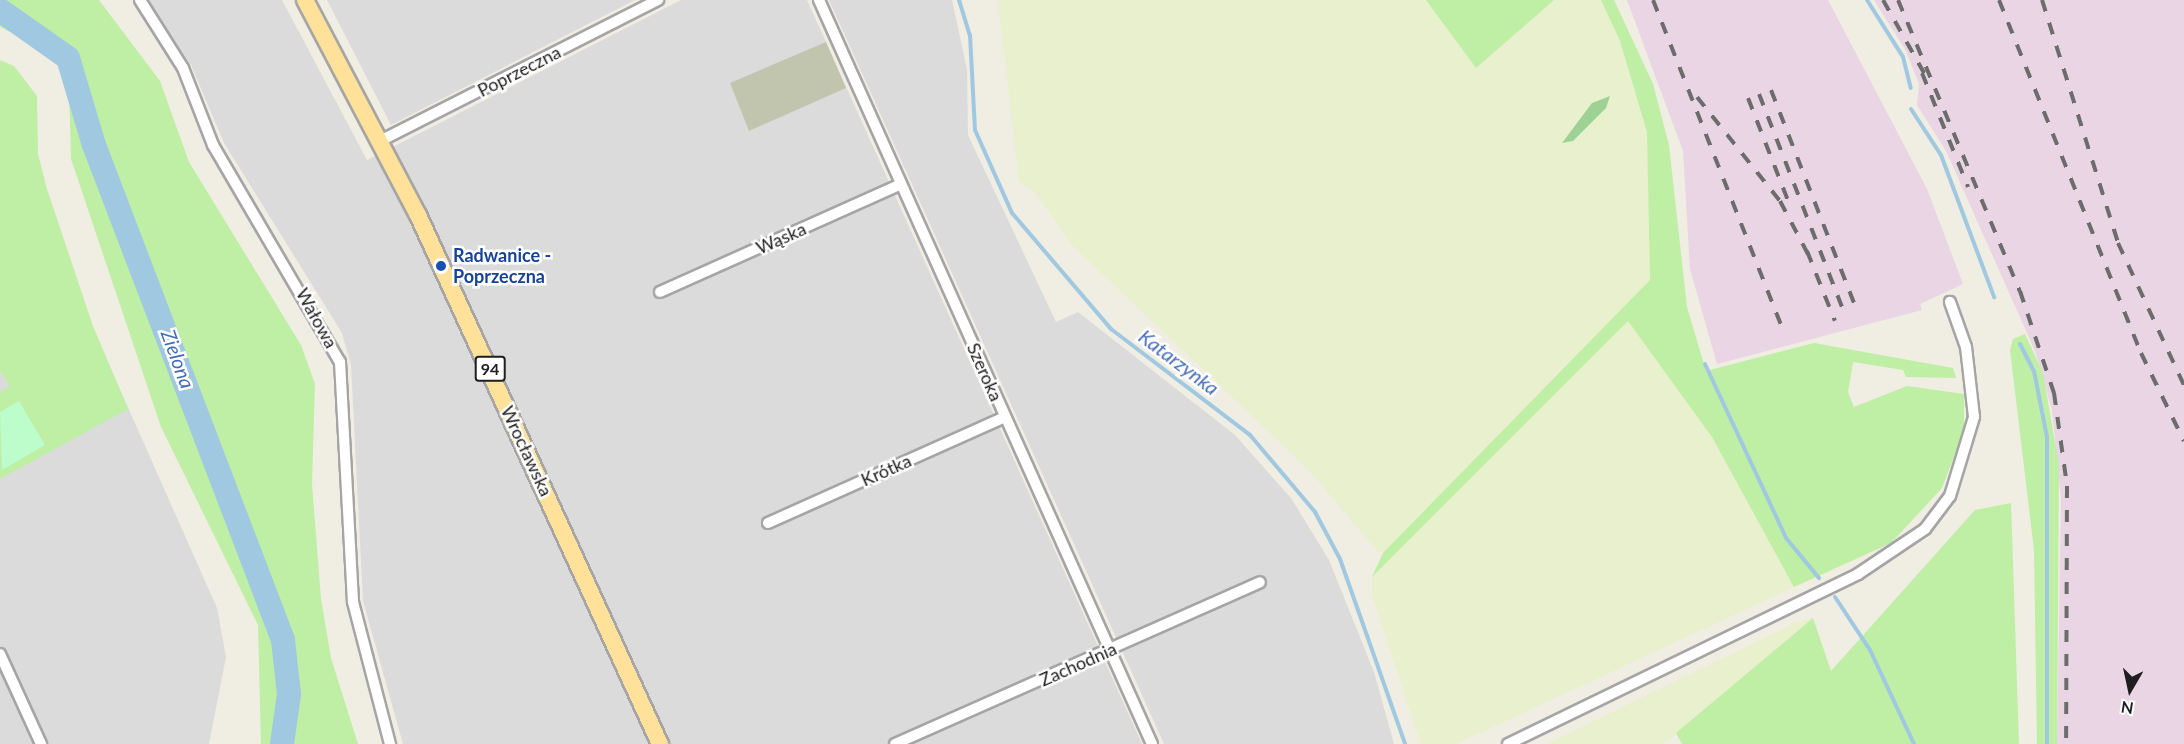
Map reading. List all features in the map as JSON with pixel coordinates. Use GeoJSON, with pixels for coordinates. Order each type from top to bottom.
{"type":"FeatureCollection","features":[{"type":"Feature","properties":{"kind":"main road","name":"Wrocławska"},"geometry":{"type":"LineString","coordinates":[[305,0],[380,141],[660,744]]}},
{"type":"Feature","properties":{"kind":"street","name":"Wałowa"},"geometry":{"type":"LineString","coordinates":[[140,0],[183,68],[213,145],[340,362],[353,602],[390,744]]}},
{"type":"Feature","properties":{"kind":"street","name":"Poprzeczna"},"geometry":{"type":"LineString","coordinates":[[380,141],[658,0]]}},
{"type":"Feature","properties":{"kind":"street","name":"Szeroka"},"geometry":{"type":"LineString","coordinates":[[819,0],[1152,744]]}},
{"type":"Feature","properties":{"kind":"street","name":"Wąska"},"geometry":{"type":"LineString","coordinates":[[660,292],[901,184]]}},
{"type":"Feature","properties":{"kind":"street"},"geometry":{"type":"LineString","coordinates":[[1508,744],[1858,574],[1925,529],[1950,496],[1974,417],[1966,347],[1950,302]]}},
{"type":"Feature","properties":{"kind":"street","name":"Krótka"},"geometry":{"type":"LineString","coordinates":[[768,523],[1005,417]]}},
{"type":"Feature","properties":{"kind":"street","name":"Zachodnia"},"geometry":{"type":"LineString","coordinates":[[896,744],[1260,582]]}},
{"type":"Feature","properties":{"kind":"street"},"geometry":{"type":"LineString","coordinates":[[0,654],[41,744]]}},
{"type":"Feature","properties":{"kind":"shaded area"},"geometry":{"type":"Polygon","coordinates":[[[147,0],[282,0],[367,160],[681,0],[807,0],[1142,744],[403,744],[363,601],[351,365],[342,333],[224,143],[191,65],[147,0]]]}},
{"type":"Feature","properties":{"kind":"shaded area"},"geometry":{"type":"Polygon","coordinates":[[[327,0],[635,0],[391,125],[327,0]]]}},
{"type":"Feature","properties":{"kind":"shaded area"},"geometry":{"type":"Polygon","coordinates":[[[829,0],[952,0],[967,69],[968,135],[1056,322],[1078,312],[1235,435],[1291,498],[1329,560],[1374,672],[1394,744],[1164,744],[829,0]]]}},
{"type":"Feature","properties":{"kind":"shaded area"},"geometry":{"type":"Polygon","coordinates":[[[998,0],[1426,0],[1476,68],[1554,0],[1601,0],[1620,41],[1647,132],[1650,280],[1390,551],[1378,552],[1308,469],[1073,246],[1033,190],[1019,182],[998,0]]]}},
{"type":"Feature","properties":{"kind":"shaded area"},"geometry":{"type":"Polygon","coordinates":[[[1627,0],[1828,0],[1927,189],[1963,284],[1920,304],[1922,310],[1717,364],[1690,269],[1683,151],[1627,0]]]}},
{"type":"Feature","properties":{"kind":"shaded area"},"geometry":{"type":"Polygon","coordinates":[[[1874,0],[2184,0],[2184,744],[2057,744],[2061,499],[2052,410],[2035,351],[1946,151],[1917,105],[1919,84],[1906,51],[1874,0]]]}},
{"type":"Feature","properties":{"kind":"shaded area"},"geometry":{"type":"Polygon","coordinates":[[[826,42],[846,88],[749,131],[730,83],[826,42]]]}},
{"type":"Feature","properties":{"kind":"shaded area"},"geometry":{"type":"Polygon","coordinates":[[[1628,320],[1712,437],[1794,587],[1456,744],[1421,744],[1372,595],[1372,577],[1628,320]]]}},
{"type":"Feature","properties":{"kind":"shaded area"},"geometry":{"type":"Polygon","coordinates":[[[99,342],[217,608],[226,657],[209,744],[0,744],[0,371],[11,386],[99,342]]]}},
{"type":"Feature","properties":{"kind":"shaded area"},"geometry":{"type":"Polygon","coordinates":[[[1813,618],[1664,744],[1547,744],[1793,624],[1813,618]]]}},
{"type":"Feature","properties":{"kind":"green space"},"geometry":{"type":"Polygon","coordinates":[[[0,0],[99,0],[160,81],[189,162],[301,345],[315,384],[312,484],[321,599],[331,658],[358,744],[261,744],[258,625],[161,427],[71,159],[69,84],[57,61],[40,46],[0,27],[0,0]]]}},
{"type":"Feature","properties":{"kind":"green space"},"geometry":{"type":"Polygon","coordinates":[[[1426,0],[1554,0],[1476,68],[1426,0]]]}},
{"type":"Feature","properties":{"kind":"green space"},"geometry":{"type":"Polygon","coordinates":[[[1601,0],[1614,0],[1653,84],[1669,145],[1687,307],[1706,371],[1814,343],[1953,368],[1956,378],[1906,377],[1903,370],[1853,362],[1848,392],[1854,407],[1907,386],[1964,394],[1964,430],[1942,488],[1891,543],[1794,587],[1712,437],[1628,321],[1372,577],[1383,553],[1650,280],[1647,132],[1620,41],[1601,0]]]}},
{"type":"Feature","properties":{"kind":"green space"},"geometry":{"type":"Polygon","coordinates":[[[0,60],[14,66],[37,96],[38,154],[47,189],[93,326],[128,409],[0,479],[0,392],[10,386],[0,371],[0,60]]]}},
{"type":"Feature","properties":{"kind":"green space"},"geometry":{"type":"Polygon","coordinates":[[[1610,96],[1606,108],[1573,141],[1562,143],[1592,103],[1610,96]]]}},
{"type":"Feature","properties":{"kind":"green space"},"geometry":{"type":"Polygon","coordinates":[[[2025,334],[2043,373],[2059,465],[2057,744],[2037,744],[2034,550],[2010,350],[2013,339],[2025,334]]]}},
{"type":"Feature","properties":{"kind":"green space"},"geometry":{"type":"Polygon","coordinates":[[[19,401],[45,445],[2,470],[0,412],[19,401]]]}},
{"type":"Feature","properties":{"kind":"green space"},"geometry":{"type":"Polygon","coordinates":[[[2011,503],[2019,744],[1682,744],[1676,733],[1813,618],[1831,671],[1975,510],[2011,503]]]}},
{"type":"Feature","properties":{"kind":"waterway","name":"Katarzynka"},"geometry":{"type":"LineString","coordinates":[[959,0],[970,35],[975,130],[1012,213],[1111,329],[1250,435],[1315,512],[1340,559],[1405,744]]}},
{"type":"Feature","properties":{"kind":"waterway"},"geometry":{"type":"LineString","coordinates":[[1867,0],[1903,57],[1911,88]]}},
{"type":"Feature","properties":{"kind":"waterway","name":"Zielona"},"geometry":{"type":"LineString","coordinates":[[0,10],[68,58],[94,145],[283,640],[289,694],[282,744]]}},
{"type":"Feature","properties":{"kind":"waterway"},"geometry":{"type":"LineString","coordinates":[[1911,109],[1941,155],[1994,297]]}},
{"type":"Feature","properties":{"kind":"waterway"},"geometry":{"type":"LineString","coordinates":[[2020,344],[2034,371],[2047,437],[2047,744]]}},
{"type":"Feature","properties":{"kind":"waterway"},"geometry":{"type":"LineString","coordinates":[[1705,364],[1786,538],[1819,578]]}},
{"type":"Feature","properties":{"kind":"waterway"},"geometry":{"type":"LineString","coordinates":[[1835,597],[1870,650],[1914,744]]}},
{"type":"Feature","properties":{"kind":"railway"},"geometry":{"type":"LineString","coordinates":[[1653,0],[1782,328]]}},
{"type":"Feature","properties":{"kind":"railway"},"geometry":{"type":"LineString","coordinates":[[1883,0],[1927,78]]}},
{"type":"Feature","properties":{"kind":"railway"},"geometry":{"type":"LineString","coordinates":[[1898,0],[2020,291],[2054,393],[2067,486],[2066,744]]}},
{"type":"Feature","properties":{"kind":"railway"},"geometry":{"type":"LineString","coordinates":[[1999,0],[2141,353],[2184,441]]}},
{"type":"Feature","properties":{"kind":"railway"},"geometry":{"type":"LineString","coordinates":[[2042,0],[2118,243],[2184,385]]}},
{"type":"Feature","properties":{"kind":"railway"},"geometry":{"type":"LineString","coordinates":[[1922,73],[1968,187]]}},
{"type":"Feature","properties":{"kind":"railway"},"geometry":{"type":"LineString","coordinates":[[1771,90],[1858,313]]}},
{"type":"Feature","properties":{"kind":"railway"},"geometry":{"type":"LineString","coordinates":[[1759,94],[1846,317]]}},
{"type":"Feature","properties":{"kind":"railway"},"geometry":{"type":"LineString","coordinates":[[1697,97],[1780,201],[1810,258]]}},
{"type":"Feature","properties":{"kind":"railway"},"geometry":{"type":"LineString","coordinates":[[1748,98],[1790,206]]}},
{"type":"Feature","properties":{"kind":"railway"},"geometry":{"type":"LineString","coordinates":[[1807,251],[1835,321]]}},
{"type":"Feature","properties":{"kind":"place","name":"Radwanice - Poprzeczna"},"geometry":{"type":"Point","coordinates":[441,266]}}]}
